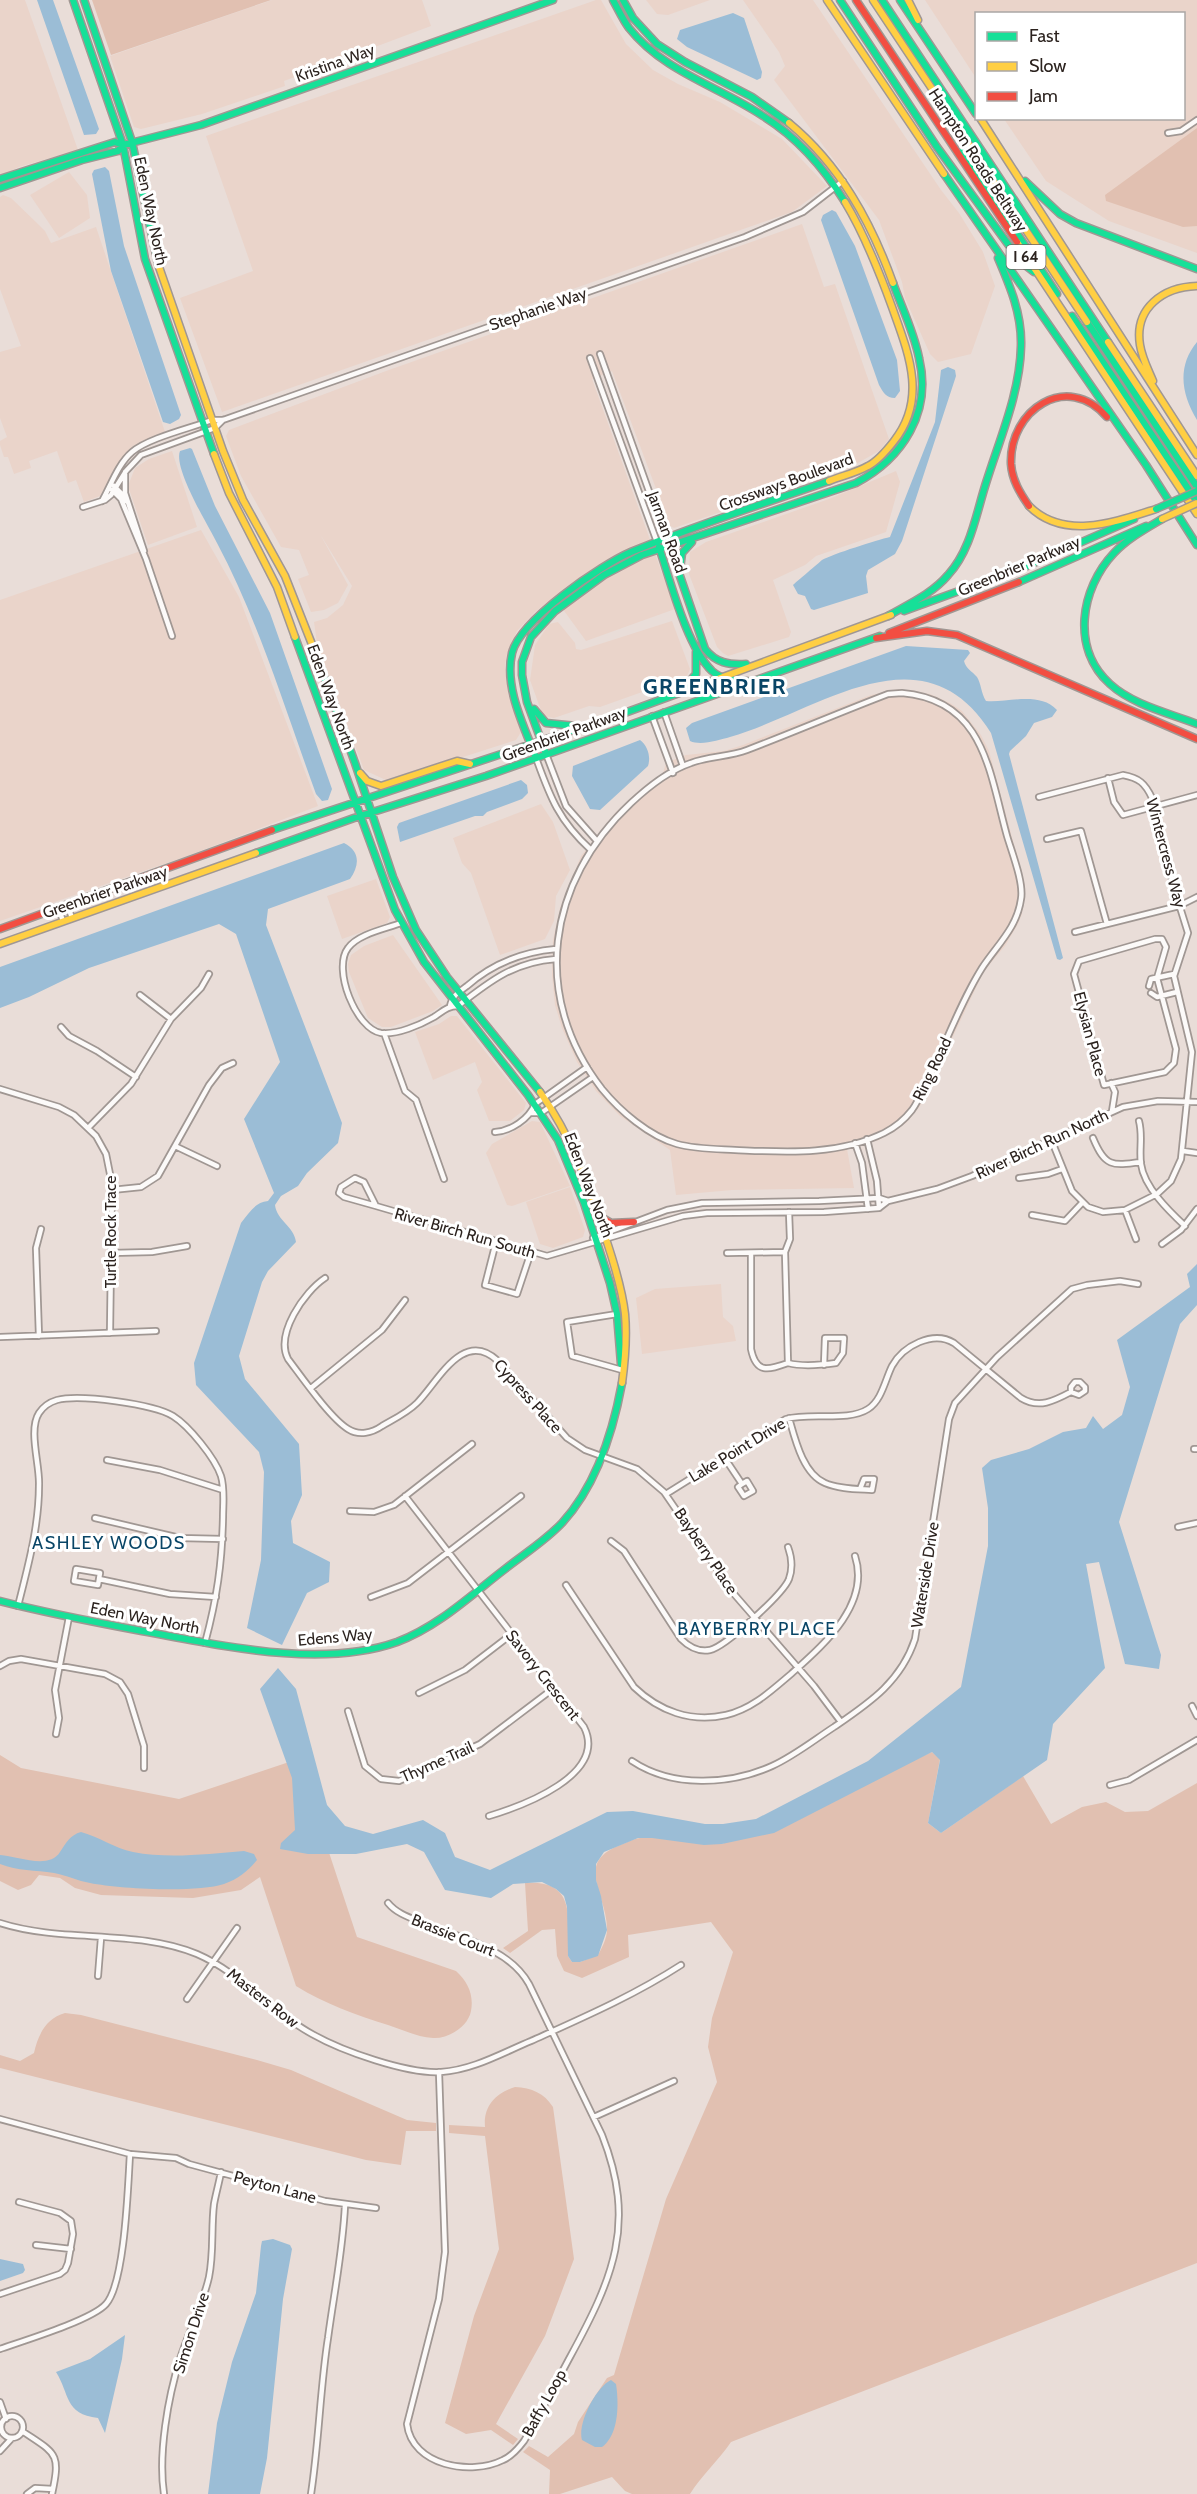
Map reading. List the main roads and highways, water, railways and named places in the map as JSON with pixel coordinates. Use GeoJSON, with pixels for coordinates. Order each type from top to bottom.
{"type":"FeatureCollection","features":[{"type":"Feature","properties":{"kind":"main road","name":"Eden Way North"},"geometry":{"type":"LineString","coordinates":[[73,0],[123,145],[145,259],[202,423],[229,493],[277,587],[401,923],[424,962],[535,1104],[566,1157],[610,1283],[617,1314],[622,1370]]}},
{"type":"Feature","properties":{"kind":"main road","name":"Eden Way North"},"geometry":{"type":"LineString","coordinates":[[84,0],[132,142],[154,251],[212,420],[243,500],[292,592],[413,924],[433,957],[459,992],[550,1107],[570,1142],[604,1233],[624,1308],[626,1347],[617,1409],[601,1455],[584,1493],[561,1524],[478,1590]]}},
{"type":"Feature","properties":{"kind":"main road","name":"Kristina Way"},"geometry":{"type":"LineString","coordinates":[[123,145],[201,125],[553,0]]}},
{"type":"Feature","properties":{"kind":"main road","name":"Crossways Boulevard"},"geometry":{"type":"LineString","coordinates":[[536,758],[511,690],[509,678],[512,653],[522,631],[541,613],[622,556],[859,471],[890,448],[905,424],[913,396],[914,377],[910,358],[867,240],[837,187],[800,146],[771,121],[740,101],[670,67],[655,57],[628,29],[613,0]]}},
{"type":"Feature","properties":{"kind":"main road","name":"Crossways Boulevard"},"geometry":{"type":"LineString","coordinates":[[546,754],[522,679],[522,658],[529,638],[539,625],[602,577],[629,561],[864,479],[881,469],[896,455],[916,423],[923,394],[923,375],[919,357],[880,247],[868,220],[843,180],[816,148],[765,105],[664,52],[643,32],[623,0]]}},
{"type":"Feature","properties":{"kind":"main road"},"geometry":{"type":"LineString","coordinates":[[827,0],[924,145],[1146,465],[1197,545]]}},
{"type":"Feature","properties":{"kind":"main road"},"geometry":{"type":"LineString","coordinates":[[840,0],[937,147],[1022,262],[1038,275]]}},
{"type":"Feature","properties":{"kind":"main road","name":"Hampton Roads Beltway"},"geometry":{"type":"LineString","coordinates":[[856,0],[1197,514]]}},
{"type":"Feature","properties":{"kind":"main road"},"geometry":{"type":"LineString","coordinates":[[862,0],[1197,503]]}},
{"type":"Feature","properties":{"kind":"main road"},"geometry":{"type":"LineString","coordinates":[[873,0],[1197,487]]}},
{"type":"Feature","properties":{"kind":"main road","name":"Hampton Roads Beltway"},"geometry":{"type":"LineString","coordinates":[[882,0],[1197,476]]}},
{"type":"Feature","properties":{"kind":"main road"},"geometry":{"type":"LineString","coordinates":[[900,0],[975,112]]}},
{"type":"Feature","properties":{"kind":"main road"},"geometry":{"type":"LineString","coordinates":[[908,0],[939,58]]}},
{"type":"Feature","properties":{"kind":"main road"},"geometry":{"type":"LineString","coordinates":[[981,120],[1197,455]]}},
{"type":"Feature","properties":{"kind":"main road"},"geometry":{"type":"LineString","coordinates":[[0,179],[75,153],[116,142],[123,145],[118,151],[82,160],[0,188]]}},
{"type":"Feature","properties":{"kind":"main road"},"geometry":{"type":"LineString","coordinates":[[995,142],[1020,177],[1060,214],[1090,229],[1197,269]]}},
{"type":"Feature","properties":{"kind":"main road"},"geometry":{"type":"LineString","coordinates":[[888,616],[938,585],[960,558],[1018,381],[1022,344],[1018,305],[1006,273],[981,225]]}},
{"type":"Feature","properties":{"kind":"main road"},"geometry":{"type":"LineString","coordinates":[[1158,397],[1139,338],[1143,314],[1156,297],[1168,290],[1184,285],[1197,286]]}},
{"type":"Feature","properties":{"kind":"main road"},"geometry":{"type":"LineString","coordinates":[[1146,465],[1127,445],[1100,408],[1083,399],[1068,396],[1044,400],[1026,415],[1016,435],[1011,472],[1015,487],[1026,505],[1038,515],[1053,522],[1075,526],[1094,526],[1156,509]]}},
{"type":"Feature","properties":{"kind":"main road","name":"Greenbrier Parkway"},"geometry":{"type":"LineString","coordinates":[[0,929],[355,803],[582,726],[1025,567],[1197,491]]}},
{"type":"Feature","properties":{"kind":"main road","name":"Greenbrier Parkway"},"geometry":{"type":"LineString","coordinates":[[0,944],[876,638],[983,598],[1197,503]]}},
{"type":"Feature","properties":{"kind":"main road"},"geometry":{"type":"LineString","coordinates":[[1162,519],[1115,552],[1099,572],[1086,602],[1085,639],[1092,661],[1110,684],[1131,696],[1197,724]]}},
{"type":"Feature","properties":{"kind":"main road"},"geometry":{"type":"LineString","coordinates":[[680,576],[682,553],[689,544],[701,537]]}},
{"type":"Feature","properties":{"kind":"main road","name":"Jarman Road"},"geometry":{"type":"LineString","coordinates":[[666,539],[705,649],[710,657],[723,663],[753,664]]}},
{"type":"Feature","properties":{"kind":"main road","name":"Jarman Road"},"geometry":{"type":"LineString","coordinates":[[657,542],[693,640],[706,665],[720,676]]}},
{"type":"Feature","properties":{"kind":"main road"},"geometry":{"type":"LineString","coordinates":[[876,638],[909,631],[932,630],[957,634],[1197,739]]}},
{"type":"Feature","properties":{"kind":"main road"},"geometry":{"type":"LineString","coordinates":[[683,690],[697,671],[693,640]]}},
{"type":"Feature","properties":{"kind":"main road"},"geometry":{"type":"LineString","coordinates":[[720,676],[732,680],[753,681]]}},
{"type":"Feature","properties":{"kind":"main road"},"geometry":{"type":"LineString","coordinates":[[526,694],[536,715],[543,722],[554,726],[582,726]]}},
{"type":"Feature","properties":{"kind":"main road"},"geometry":{"type":"LineString","coordinates":[[357,768],[367,781],[381,786],[447,764],[457,762],[470,764]]}},
{"type":"Feature","properties":{"kind":"main road"},"geometry":{"type":"LineString","coordinates":[[598,1216],[617,1225],[634,1222]]}},
{"type":"Feature","properties":{"kind":"main road","name":"Edens Way"},"geometry":{"type":"LineString","coordinates":[[285,1654],[359,1651],[393,1643],[430,1626],[478,1590]]}},
{"type":"Feature","properties":{"kind":"main road","name":"Eden Way North"},"geometry":{"type":"LineString","coordinates":[[0,1601],[69,1617],[205,1643],[256,1652],[285,1654]]}},
{"type":"Feature","properties":{"kind":"water"},"geometry":{"type":"Polygon","coordinates":[[[37,0],[53,0],[99,129],[96,134],[84,135],[37,0]]]}},
{"type":"Feature","properties":{"kind":"water"},"geometry":{"type":"Polygon","coordinates":[[[733,13],[744,18],[762,72],[761,78],[757,80],[687,47],[677,39],[680,30],[733,13]]]}},
{"type":"Feature","properties":{"kind":"water"},"geometry":{"type":"Polygon","coordinates":[[[105,167],[109,171],[124,246],[181,415],[179,419],[170,424],[163,422],[111,271],[92,174],[94,170],[105,167]]]}},
{"type":"Feature","properties":{"kind":"water"},"geometry":{"type":"Polygon","coordinates":[[[832,210],[836,212],[855,246],[897,360],[900,391],[895,398],[887,396],[879,385],[821,220],[823,215],[832,210]]]}},
{"type":"Feature","properties":{"kind":"water"},"geometry":{"type":"Polygon","coordinates":[[[1197,342],[1197,420],[1187,400],[1184,370],[1186,361],[1197,342]]]}},
{"type":"Feature","properties":{"kind":"water"},"geometry":{"type":"Polygon","coordinates":[[[948,367],[955,370],[956,376],[902,541],[895,554],[868,570],[866,576],[868,593],[811,609],[805,596],[798,594],[793,585],[822,560],[890,537],[935,422],[941,370],[948,367]]]}},
{"type":"Feature","properties":{"kind":"water"},"geometry":{"type":"Polygon","coordinates":[[[190,448],[215,506],[270,613],[332,789],[328,800],[322,801],[316,794],[271,666],[246,604],[186,483],[179,459],[180,451],[190,448]]]}},
{"type":"Feature","properties":{"kind":"water"},"geometry":{"type":"Polygon","coordinates":[[[906,646],[968,650],[970,653],[964,661],[965,664],[977,677],[986,701],[1032,699],[1050,704],[1057,710],[1052,717],[1034,723],[1026,736],[1009,754],[1063,958],[1060,960],[1057,959],[991,733],[964,701],[934,684],[902,680],[868,684],[730,737],[705,743],[690,741],[686,728],[692,723],[906,646]]]}},
{"type":"Feature","properties":{"kind":"water"},"geometry":{"type":"Polygon","coordinates":[[[640,740],[648,752],[648,766],[600,810],[590,809],[572,776],[573,766],[640,740]]]}},
{"type":"Feature","properties":{"kind":"water"},"geometry":{"type":"Polygon","coordinates":[[[521,780],[527,785],[528,793],[522,799],[487,812],[483,816],[475,816],[400,842],[397,827],[399,823],[521,780]]]}},
{"type":"Feature","properties":{"kind":"water"},"geometry":{"type":"Polygon","coordinates":[[[344,843],[353,850],[357,859],[356,869],[350,879],[268,909],[266,925],[342,1123],[338,1143],[307,1173],[298,1186],[281,1196],[275,1205],[276,1211],[295,1236],[296,1242],[268,1271],[262,1282],[239,1356],[245,1379],[299,1444],[302,1495],[291,1521],[293,1543],[330,1562],[329,1582],[307,1593],[282,1645],[247,1628],[261,1560],[264,1472],[259,1452],[196,1385],[194,1363],[241,1223],[259,1203],[268,1201],[274,1193],[244,1119],[280,1062],[236,934],[219,924],[89,968],[29,997],[0,1008],[0,967],[344,843]]]}},
{"type":"Feature","properties":{"kind":"water"},"geometry":{"type":"Polygon","coordinates":[[[1197,1264],[1197,1305],[1180,1324],[1119,1522],[1161,1655],[1159,1669],[1125,1664],[1099,1562],[1086,1564],[1105,1668],[1053,1724],[1047,1760],[941,1833],[928,1823],[940,1760],[932,1752],[774,1833],[722,1844],[704,1845],[638,1838],[604,1852],[596,1864],[596,1880],[607,1930],[598,1956],[580,1962],[572,1962],[568,1956],[567,1907],[564,1896],[542,1882],[513,1884],[491,1898],[445,1890],[424,1852],[407,1844],[356,1854],[308,1854],[280,1849],[281,1843],[295,1830],[292,1778],[260,1689],[278,1668],[296,1689],[327,1805],[345,1826],[373,1834],[423,1820],[445,1833],[455,1857],[490,1870],[607,1812],[633,1811],[705,1824],[756,1819],[868,1761],[961,1687],[988,1546],[988,1508],[982,1468],[991,1460],[1029,1449],[1063,1432],[1086,1428],[1093,1416],[1103,1429],[1122,1415],[1130,1387],[1117,1340],[1190,1287],[1187,1274],[1197,1264]]]}},
{"type":"Feature","properties":{"kind":"water"},"geometry":{"type":"Polygon","coordinates":[[[81,1832],[133,1852],[174,1856],[244,1851],[254,1854],[257,1860],[234,1880],[224,1884],[177,1889],[103,1885],[0,1864],[0,1855],[32,1861],[48,1860],[60,1852],[71,1837],[81,1832]]]}},
{"type":"Feature","properties":{"kind":"water"},"geometry":{"type":"Polygon","coordinates":[[[273,2239],[290,2245],[292,2249],[283,2299],[267,2458],[260,2494],[208,2494],[217,2423],[232,2362],[256,2293],[262,2241],[273,2239]]]}},
{"type":"Feature","properties":{"kind":"water"},"geometry":{"type":"Polygon","coordinates":[[[0,2259],[23,2264],[25,2270],[23,2273],[0,2281],[0,2259]]]}},
{"type":"Feature","properties":{"kind":"water"},"geometry":{"type":"Polygon","coordinates":[[[125,2335],[122,2359],[105,2433],[98,2418],[87,2416],[73,2407],[56,2372],[90,2359],[125,2335]]]}},
{"type":"Feature","properties":{"kind":"water"},"geometry":{"type":"Polygon","coordinates":[[[611,2380],[616,2384],[617,2392],[615,2427],[608,2442],[602,2447],[595,2447],[582,2440],[582,2425],[599,2390],[611,2380]]]}},
{"type":"Feature","properties":{"kind":"district","name":"GREENBRIER"},"geometry":{"type":"Point","coordinates":[715,686]}},
{"type":"Feature","properties":{"kind":"district","name":"ASHLEY WOODS"},"geometry":{"type":"Point","coordinates":[109,1543]}},
{"type":"Feature","properties":{"kind":"district","name":"BAYBERRY PLACE"},"geometry":{"type":"Point","coordinates":[757,1629]}}]}
